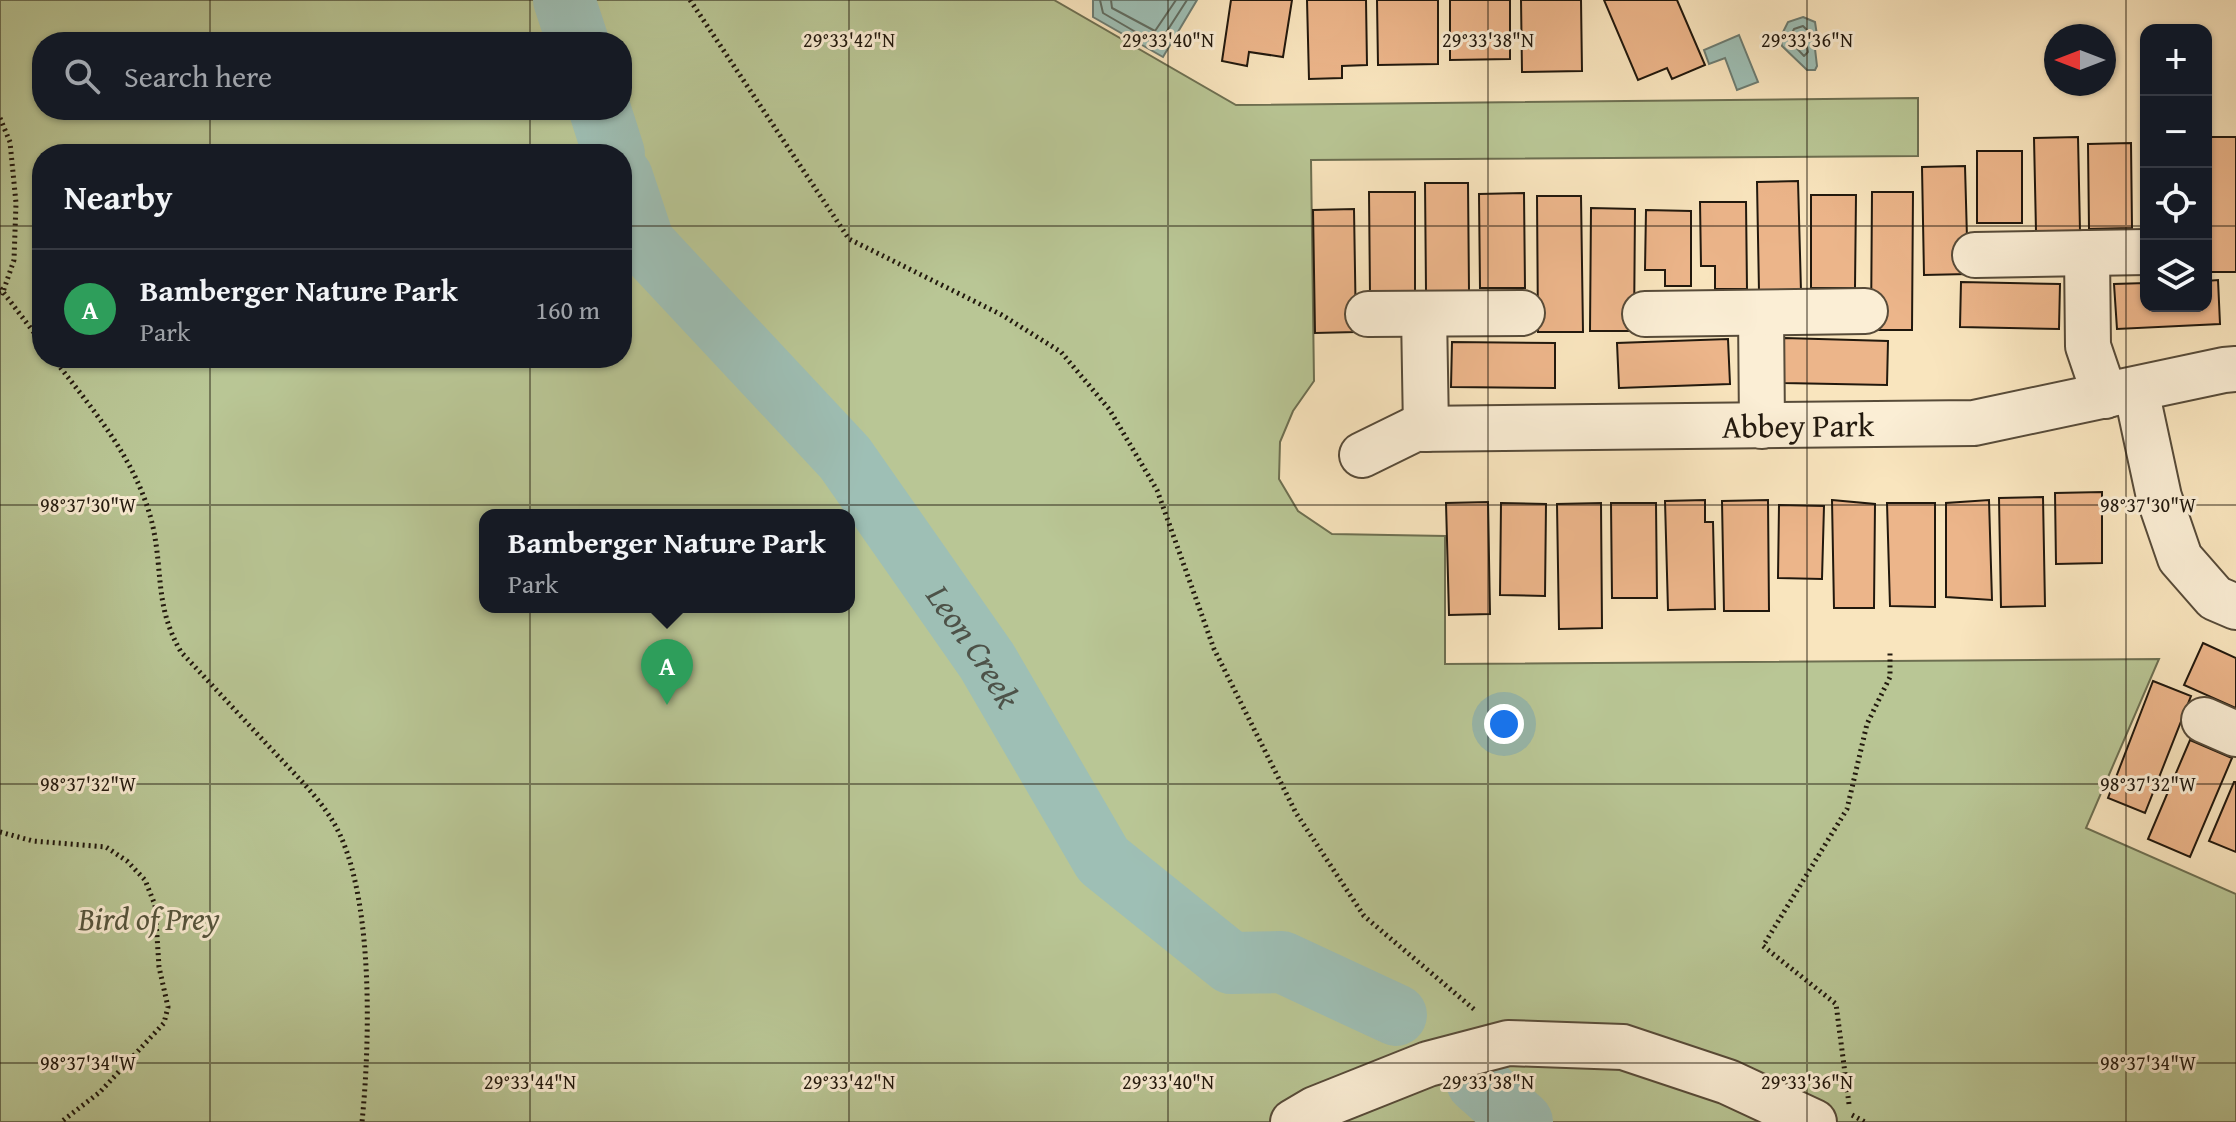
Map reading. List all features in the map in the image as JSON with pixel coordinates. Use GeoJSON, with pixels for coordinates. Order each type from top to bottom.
{"type":"FeatureCollection","features":[{"type":"Feature","properties":{"kind":"street"},"geometry":{"type":"LineString","coordinates":[[1975,255],[2140,252]]}},
{"type":"Feature","properties":{"kind":"street"},"geometry":{"type":"LineString","coordinates":[[2087,253],[2088,346],[2120,393],[2180,558],[2215,598],[2236,607]]}},
{"type":"Feature","properties":{"kind":"street"},"geometry":{"type":"LineString","coordinates":[[1645,314],[1865,311]]}},
{"type":"Feature","properties":{"kind":"street"},"geometry":{"type":"LineString","coordinates":[[1368,314],[1522,313]]}},
{"type":"Feature","properties":{"kind":"street"},"geometry":{"type":"LineString","coordinates":[[1761,313],[1762,426]]}},
{"type":"Feature","properties":{"kind":"street"},"geometry":{"type":"LineString","coordinates":[[1424,314],[1426,429]]}},
{"type":"Feature","properties":{"kind":"street","name":"Abbey Park"},"geometry":{"type":"LineString","coordinates":[[1362,455],[1415,429],[1974,423],[2236,369]]}},
{"type":"Feature","properties":{"kind":"street"},"geometry":{"type":"LineString","coordinates":[[1293,1122],[1315,1109],[1428,1064],[1508,1043],[1623,1047],[1832,1118]]}},
{"type":"Feature","properties":{"kind":"path"},"geometry":{"type":"LineString","coordinates":[[690,0],[849,239],[1002,315],[1061,352],[1109,409],[1157,490],[1214,649],[1296,813],[1364,916],[1487,1020]]}},
{"type":"Feature","properties":{"kind":"path"},"geometry":{"type":"LineString","coordinates":[[0,118],[10,142],[16,203],[14,260],[1,291],[32,330]]}},
{"type":"Feature","properties":{"kind":"path"},"geometry":{"type":"LineString","coordinates":[[61,368],[115,440],[141,486],[153,528],[160,595],[169,632],[181,652],[319,800],[341,836],[356,882],[363,935],[368,1031],[362,1122]]}},
{"type":"Feature","properties":{"kind":"path"},"geometry":{"type":"LineString","coordinates":[[1832,1118],[1836,1004],[1763,946],[1847,809],[1867,724],[1890,677],[1890,653]]}},
{"type":"Feature","properties":{"kind":"path"},"geometry":{"type":"LineString","coordinates":[[0,832],[33,841],[106,847],[127,861],[145,880],[155,905],[159,967],[168,1007],[164,1023],[100,1092],[61,1122]]}},
{"type":"Feature","properties":{"kind":"green space","name":"Bird of Prey"},"geometry":{"type":"Polygon","coordinates":[[[0,0],[1054,0],[1236,105],[1918,98],[1918,156],[1311,160],[1314,381],[1293,411],[1280,442],[1279,479],[1298,511],[1332,534],[1445,536],[1445,664],[2159,659],[2086,828],[2236,894],[2236,1122],[0,1122],[0,0]]]}},
{"type":"Feature","properties":{"kind":"water"},"geometry":{"type":"Polygon","coordinates":[[[1093,0],[1197,0],[1163,57],[1093,17],[1093,0]]]}},
{"type":"Feature","properties":{"kind":"water"},"geometry":{"type":"Polygon","coordinates":[[[1803,17],[1815,22],[1815,70],[1807,70],[1782,46],[1780,38],[1788,22],[1803,17]]]}},
{"type":"Feature","properties":{"kind":"water"},"geometry":{"type":"Polygon","coordinates":[[[1739,35],[1758,82],[1737,90],[1725,58],[1709,64],[1704,50],[1739,35]]]}},
{"type":"Feature","properties":{"kind":"building"},"geometry":{"type":"Polygon","coordinates":[[[1231,0],[1292,0],[1283,57],[1249,52],[1247,66],[1222,61],[1231,0]]]}},
{"type":"Feature","properties":{"kind":"building"},"geometry":{"type":"Polygon","coordinates":[[[1307,0],[1366,0],[1367,65],[1342,66],[1342,78],[1309,79],[1307,0]]]}},
{"type":"Feature","properties":{"kind":"building"},"geometry":{"type":"Polygon","coordinates":[[[1377,0],[1438,0],[1438,64],[1378,65],[1377,0]]]}},
{"type":"Feature","properties":{"kind":"building"},"geometry":{"type":"Polygon","coordinates":[[[1450,0],[1510,0],[1510,59],[1450,60],[1450,0]]]}},
{"type":"Feature","properties":{"kind":"building"},"geometry":{"type":"Polygon","coordinates":[[[1521,0],[1581,0],[1582,71],[1522,72],[1521,0]]]}},
{"type":"Feature","properties":{"kind":"building"},"geometry":{"type":"Polygon","coordinates":[[[1604,0],[1677,0],[1705,65],[1672,79],[1667,68],[1638,80],[1604,0]]]}},
{"type":"Feature","properties":{"kind":"building"},"geometry":{"type":"Polygon","coordinates":[[[2078,137],[2080,231],[2036,231],[2034,138],[2078,137]]]}},
{"type":"Feature","properties":{"kind":"building"},"geometry":{"type":"Polygon","coordinates":[[[2212,137],[2236,137],[2236,272],[2212,272],[2212,137]]]}},
{"type":"Feature","properties":{"kind":"building"},"geometry":{"type":"Polygon","coordinates":[[[2131,143],[2132,228],[2089,229],[2088,144],[2131,143]]]}},
{"type":"Feature","properties":{"kind":"building"},"geometry":{"type":"Polygon","coordinates":[[[1977,151],[2022,151],[2022,223],[1977,223],[1977,151]]]}},
{"type":"Feature","properties":{"kind":"building"},"geometry":{"type":"Polygon","coordinates":[[[1965,166],[1968,274],[1924,275],[1922,167],[1965,166]]]}},
{"type":"Feature","properties":{"kind":"building"},"geometry":{"type":"Polygon","coordinates":[[[1798,181],[1801,291],[1759,292],[1757,182],[1798,181]]]}},
{"type":"Feature","properties":{"kind":"building"},"geometry":{"type":"Polygon","coordinates":[[[1425,183],[1468,183],[1469,291],[1426,291],[1425,183]]]}},
{"type":"Feature","properties":{"kind":"building"},"geometry":{"type":"Polygon","coordinates":[[[1369,192],[1415,192],[1415,294],[1370,294],[1369,192]]]}},
{"type":"Feature","properties":{"kind":"building"},"geometry":{"type":"Polygon","coordinates":[[[1872,192],[1913,192],[1912,330],[1871,330],[1872,192]]]}},
{"type":"Feature","properties":{"kind":"building"},"geometry":{"type":"Polygon","coordinates":[[[1524,193],[1525,288],[1480,288],[1479,194],[1524,193]]]}},
{"type":"Feature","properties":{"kind":"building"},"geometry":{"type":"Polygon","coordinates":[[[1811,195],[1856,195],[1855,288],[1811,288],[1811,195]]]}},
{"type":"Feature","properties":{"kind":"building"},"geometry":{"type":"Polygon","coordinates":[[[1537,196],[1581,196],[1583,332],[1538,332],[1537,196]]]}},
{"type":"Feature","properties":{"kind":"building"},"geometry":{"type":"Polygon","coordinates":[[[1700,202],[1746,202],[1747,289],[1715,289],[1715,266],[1701,266],[1700,202]]]}},
{"type":"Feature","properties":{"kind":"building"},"geometry":{"type":"Polygon","coordinates":[[[1591,208],[1635,209],[1634,331],[1590,331],[1591,208]]]}},
{"type":"Feature","properties":{"kind":"building"},"geometry":{"type":"Polygon","coordinates":[[[1354,209],[1356,332],[1315,333],[1313,210],[1354,209]]]}},
{"type":"Feature","properties":{"kind":"building"},"geometry":{"type":"Polygon","coordinates":[[[1646,210],[1691,211],[1691,286],[1665,286],[1665,270],[1645,270],[1646,210]]]}},
{"type":"Feature","properties":{"kind":"building"},"geometry":{"type":"Polygon","coordinates":[[[2212,280],[2218,280],[2220,324],[2117,329],[2114,284],[2140,283],[2140,312],[2212,312],[2212,280]]]}},
{"type":"Feature","properties":{"kind":"building"},"geometry":{"type":"Polygon","coordinates":[[[1961,282],[2060,284],[2059,329],[1960,327],[1961,282]]]}},
{"type":"Feature","properties":{"kind":"building"},"geometry":{"type":"Polygon","coordinates":[[[1784,338],[1888,341],[1887,385],[1783,383],[1784,338]]]}},
{"type":"Feature","properties":{"kind":"building"},"geometry":{"type":"Polygon","coordinates":[[[1728,339],[1730,384],[1619,388],[1617,343],[1728,339]]]}},
{"type":"Feature","properties":{"kind":"building"},"geometry":{"type":"Polygon","coordinates":[[[1452,342],[1555,343],[1555,388],[1451,387],[1452,342]]]}},
{"type":"Feature","properties":{"kind":"building"},"geometry":{"type":"Polygon","coordinates":[[[2102,492],[2102,563],[2056,564],[2055,493],[2102,492]]]}},
{"type":"Feature","properties":{"kind":"building"},"geometry":{"type":"Polygon","coordinates":[[[2043,497],[2045,606],[2001,607],[1999,498],[2043,497]]]}},
{"type":"Feature","properties":{"kind":"building"},"geometry":{"type":"Polygon","coordinates":[[[1705,500],[1705,522],[1713,522],[1715,609],[1668,610],[1665,501],[1705,500]]]}},
{"type":"Feature","properties":{"kind":"building"},"geometry":{"type":"Polygon","coordinates":[[[1768,500],[1769,611],[1724,611],[1722,501],[1768,500]]]}},
{"type":"Feature","properties":{"kind":"building"},"geometry":{"type":"Polygon","coordinates":[[[1832,500],[1875,504],[1874,608],[1834,608],[1832,500]]]}},
{"type":"Feature","properties":{"kind":"building"},"geometry":{"type":"Polygon","coordinates":[[[1989,500],[1992,600],[1946,597],[1946,503],[1989,500]]]}},
{"type":"Feature","properties":{"kind":"building"},"geometry":{"type":"Polygon","coordinates":[[[1488,502],[1490,614],[1449,615],[1446,503],[1488,502]]]}},
{"type":"Feature","properties":{"kind":"building"},"geometry":{"type":"Polygon","coordinates":[[[1501,503],[1546,504],[1545,596],[1500,595],[1501,503]]]}},
{"type":"Feature","properties":{"kind":"building"},"geometry":{"type":"Polygon","coordinates":[[[1601,503],[1602,628],[1559,629],[1557,504],[1601,503]]]}},
{"type":"Feature","properties":{"kind":"building"},"geometry":{"type":"Polygon","coordinates":[[[1611,503],[1656,503],[1657,598],[1612,598],[1611,503]]]}},
{"type":"Feature","properties":{"kind":"building"},"geometry":{"type":"Polygon","coordinates":[[[1887,503],[1935,503],[1935,607],[1890,606],[1887,503]]]}},
{"type":"Feature","properties":{"kind":"building"},"geometry":{"type":"Polygon","coordinates":[[[1779,505],[1824,506],[1822,579],[1778,578],[1779,505]]]}},
{"type":"Feature","properties":{"kind":"building"},"geometry":{"type":"Polygon","coordinates":[[[2203,643],[2236,658],[2236,708],[2184,685],[2203,643]]]}},
{"type":"Feature","properties":{"kind":"building"},"geometry":{"type":"Polygon","coordinates":[[[2153,681],[2191,696],[2145,813],[2108,798],[2153,681]]]}},
{"type":"Feature","properties":{"kind":"building"},"geometry":{"type":"Polygon","coordinates":[[[2190,740],[2232,758],[2190,857],[2148,839],[2190,740]]]}},
{"type":"Feature","properties":{"kind":"building"},"geometry":{"type":"Polygon","coordinates":[[[2236,782],[2236,852],[2209,841],[2236,782]]]}},
{"type":"Feature","properties":{"kind":"waterway","name":"Leon Creek"},"geometry":{"type":"LineString","coordinates":[[564,0],[575,32]]}},
{"type":"Feature","properties":{"kind":"waterway","name":"Leon Creek"},"geometry":{"type":"LineString","coordinates":[[603,120],[611,144]]}},
{"type":"Feature","properties":{"kind":"waterway","name":"Leon Creek"},"geometry":{"type":"LineString","coordinates":[[632,207],[644,243],[845,458],[987,661],[1103,860],[1231,963],[1282,962],[1396,1015]]}},
{"type":"Feature","properties":{"kind":"waterway","name":"Leon Creek"},"geometry":{"type":"LineString","coordinates":[[1477,1082],[1522,1122]]}},
{"type":"Feature","properties":{"kind":"place","name":"Bamberger Nature Park"},"geometry":{"type":"Point","coordinates":[667,705]}}]}
